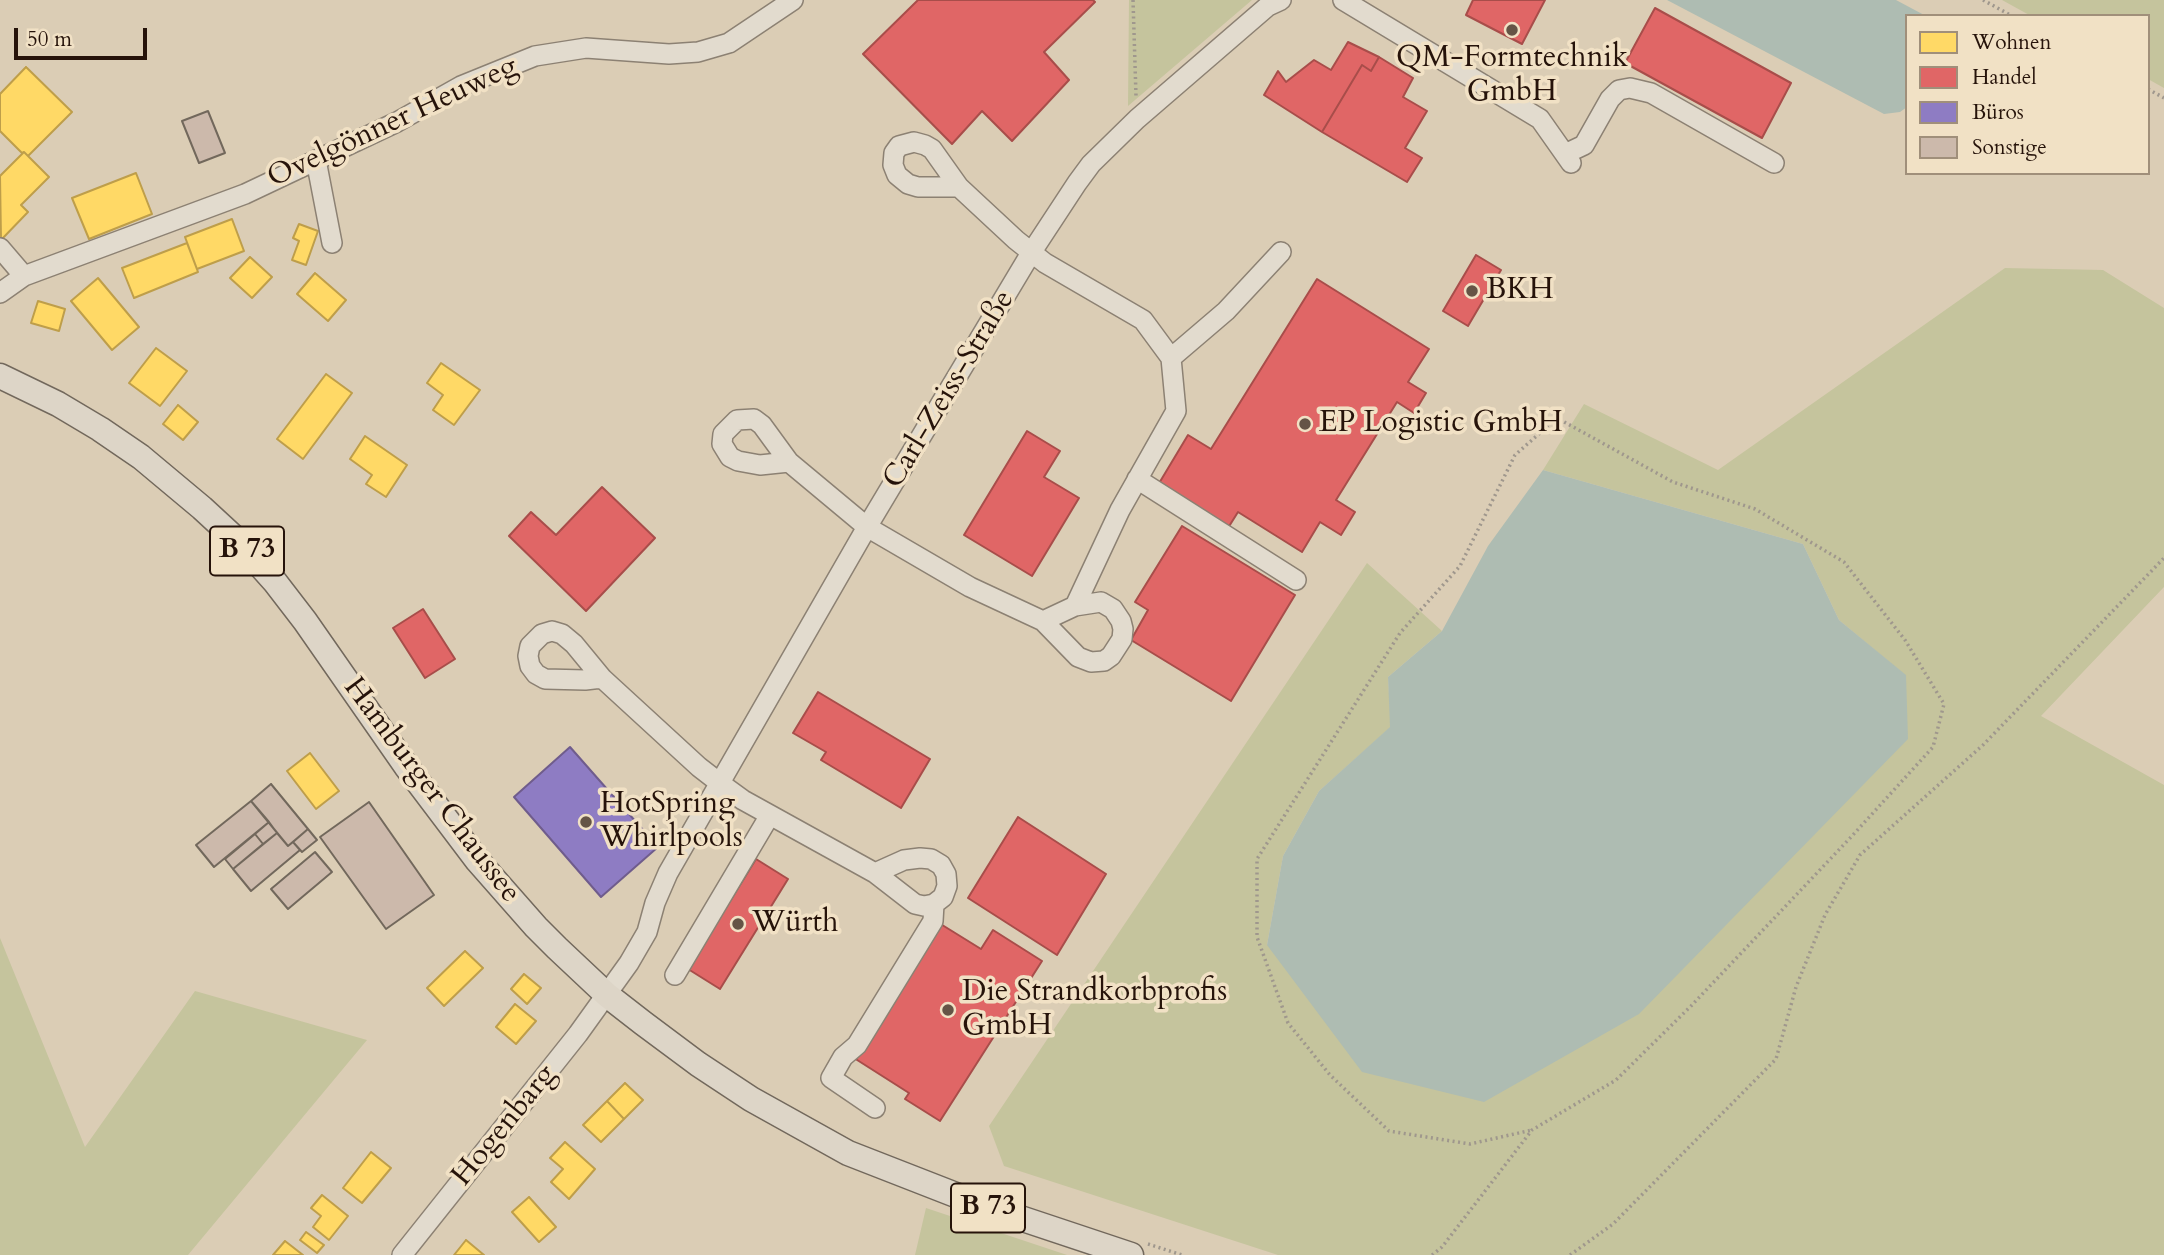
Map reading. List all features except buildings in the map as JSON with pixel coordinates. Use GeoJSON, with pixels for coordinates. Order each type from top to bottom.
{"type":"FeatureCollection","features":[{"type":"Feature","properties":{"kind":"main road","name":"Hamburger Chaussee"},"geometry":{"type":"LineString","coordinates":[[0,376],[58,404],[141,457],[241,544],[305,621],[406,766],[477,860],[536,927],[607,995],[681,1052],[751,1099],[848,1153],[984,1206],[1137,1249]]}},
{"type":"Feature","properties":{"kind":"street","name":"Ovelgönner Heuweg"},"geometry":{"type":"LineString","coordinates":[[0,293],[24,276],[245,194],[397,122],[461,86],[535,57],[586,48],[669,54],[698,52],[729,43],[793,0]]}},
{"type":"Feature","properties":{"kind":"street","name":"Carl-Zeiss-Straße"},"geometry":{"type":"LineString","coordinates":[[607,995],[643,938],[664,882],[867,527],[1031,253],[1091,164],[1137,119],[1268,6],[1280,0]]}},
{"type":"Feature","properties":{"kind":"street"},"geometry":{"type":"LineString","coordinates":[[1342,0],[1540,119],[1568,159],[1584,145],[1610,99],[1619,90],[1630,88],[1651,93],[1774,163]]}},
{"type":"Feature","properties":{"kind":"street"},"geometry":{"type":"LineString","coordinates":[[316,160],[332,243]]}},
{"type":"Feature","properties":{"kind":"street"},"geometry":{"type":"LineString","coordinates":[[960,187],[1031,253],[1075,282],[1143,320],[1171,358],[1176,411],[1120,510],[1075,606]]}},
{"type":"Feature","properties":{"kind":"street"},"geometry":{"type":"LineString","coordinates":[[0,248],[24,276]]}},
{"type":"Feature","properties":{"kind":"street"},"geometry":{"type":"LineString","coordinates":[[1171,358],[1226,311],[1281,252]]}},
{"type":"Feature","properties":{"kind":"street","name":"Carl-Zeiss-Straße"},"geometry":{"type":"LineString","coordinates":[[789,461],[867,527],[970,587],[1043,621],[1078,657],[1091,662],[1104,661],[1119,647],[1123,629],[1113,609],[1101,602],[1075,606],[1043,621]]}},
{"type":"Feature","properties":{"kind":"street"},"geometry":{"type":"LineString","coordinates":[[1137,479],[1296,580]]}},
{"type":"Feature","properties":{"kind":"street"},"geometry":{"type":"LineString","coordinates":[[602,678],[699,767],[743,800],[875,873],[915,904],[934,904],[943,897],[947,886],[946,874],[941,865],[931,859],[904,860],[875,873]]}},
{"type":"Feature","properties":{"kind":"street"},"geometry":{"type":"LineString","coordinates":[[675,975],[770,815]]}},
{"type":"Feature","properties":{"kind":"street"},"geometry":{"type":"LineString","coordinates":[[875,1108],[831,1079],[844,1057],[857,1045],[933,921],[934,904]]}},
{"type":"Feature","properties":{"kind":"street","name":"Hogenbarg"},"geometry":{"type":"LineString","coordinates":[[402,1255],[607,995]]}},
{"type":"Feature","properties":{"kind":"path"},"geometry":{"type":"LineString","coordinates":[[1133,0],[1137,119]]}},
{"type":"Feature","properties":{"kind":"path"},"geometry":{"type":"LineString","coordinates":[[1983,0],[2008,14]]}},
{"type":"Feature","properties":{"kind":"path"},"geometry":{"type":"LineString","coordinates":[[1432,1255],[1443,1247],[1532,1130],[1616,1080],[1691,1006],[1852,836],[1933,747],[1944,704],[1905,640],[1844,562],[1755,509],[1674,482],[1557,418],[1515,456],[1460,566],[1400,633],[1257,859],[1257,937],[1288,1023],[1330,1075],[1389,1130],[1470,1144],[1532,1130]]}},
{"type":"Feature","properties":{"kind":"path"},"geometry":{"type":"LineString","coordinates":[[1570,1255],[1613,1224],[1776,1059],[1796,987],[1825,915],[1860,855],[1983,745],[2164,558]]}},
{"type":"Feature","properties":{"kind":"path"},"geometry":{"type":"LineString","coordinates":[[1137,1249],[1182,1255]]}},
{"type":"Feature","properties":{"kind":"green space"},"geometry":{"type":"Polygon","coordinates":[[[1129,0],[1252,0],[1128,106],[1129,0]]]}},
{"type":"Feature","properties":{"kind":"green space"},"geometry":{"type":"Polygon","coordinates":[[[2002,0],[2164,0],[2164,88],[2150,80],[2150,14],[2027,14],[2002,0]]]}},
{"type":"Feature","properties":{"kind":"green space"},"geometry":{"type":"Polygon","coordinates":[[[2005,268],[2103,270],[2164,308],[2164,587],[2041,716],[2164,785],[2164,1255],[1278,1255],[1004,1166],[989,1126],[1367,563],[1442,631],[1388,677],[1391,727],[1319,791],[1283,856],[1267,945],[1906,676],[1839,620],[1803,544],[1543,470],[1584,404],[1718,470],[2005,268]]]}},
{"type":"Feature","properties":{"kind":"green space"},"geometry":{"type":"Polygon","coordinates":[[[0,938],[85,1147],[195,991],[367,1040],[188,1255],[0,1255],[0,938]]]}},
{"type":"Feature","properties":{"kind":"green space"},"geometry":{"type":"Polygon","coordinates":[[[926,1208],[1067,1255],[915,1255],[926,1208]]]}},
{"type":"Feature","properties":{"kind":"shaded area"},"geometry":{"type":"Polygon","coordinates":[[[1667,0],[1896,0],[1922,14],[1905,14],[1905,108],[1900,112],[1884,114],[1667,0]]]}},
{"type":"Feature","properties":{"kind":"shaded area"},"geometry":{"type":"Polygon","coordinates":[[[1543,470],[1803,544],[1839,620],[1906,675],[1908,739],[1639,1014],[1484,1102],[1362,1072],[1267,945],[1283,856],[1319,791],[1390,727],[1388,677],[1442,631],[1488,546],[1543,470]]]}},
{"type":"Feature","properties":{"kind":"place","name":"QM-Formtechnik GmbH"},"geometry":{"type":"Point","coordinates":[1512,30]}},
{"type":"Feature","properties":{"kind":"place","name":"BKH"},"geometry":{"type":"Point","coordinates":[1472,291]}},
{"type":"Feature","properties":{"kind":"place","name":"EP Logistic GmbH"},"geometry":{"type":"Point","coordinates":[1305,424]}},
{"type":"Feature","properties":{"kind":"place","name":"HotSpring Whirlpools"},"geometry":{"type":"Point","coordinates":[586,822]}},
{"type":"Feature","properties":{"kind":"place","name":"Würth"},"geometry":{"type":"Point","coordinates":[738,924]}},
{"type":"Feature","properties":{"kind":"place","name":"Die Strandkorbprofis GmbH"},"geometry":{"type":"Point","coordinates":[948,1010]}}]}
